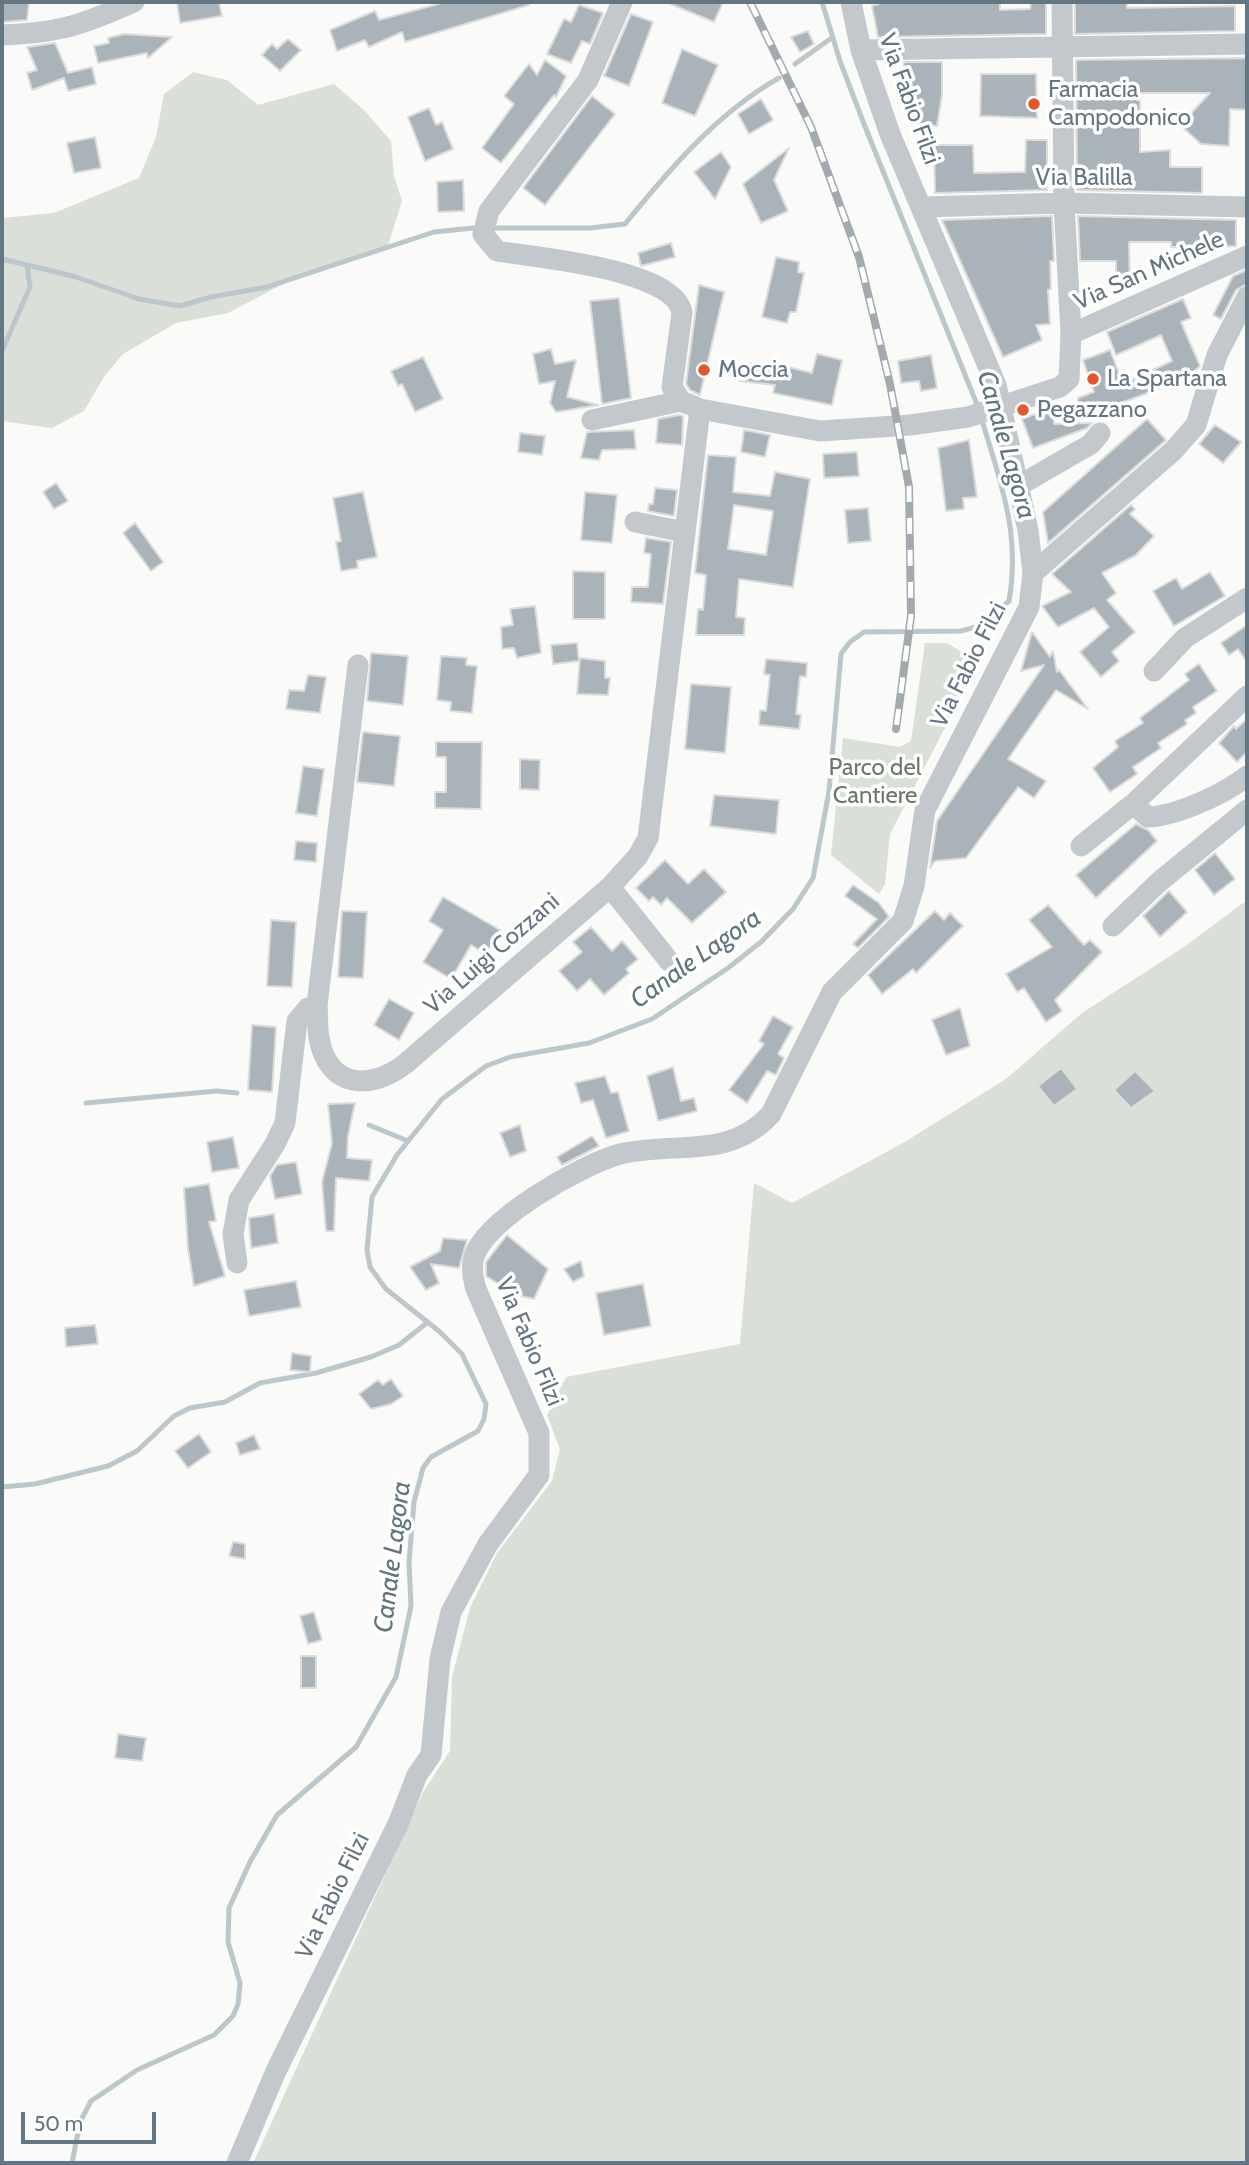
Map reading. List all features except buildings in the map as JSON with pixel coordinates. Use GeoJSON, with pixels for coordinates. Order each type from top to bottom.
{"type":"FeatureCollection","features":[{"type":"Feature","properties":{"kind":"street"},"geometry":{"type":"LineString","coordinates":[[2,35],[42,33],[76,27],[134,2]]}},
{"type":"Feature","properties":{"kind":"street","name":"Via Luigi Cozzani"},"geometry":{"type":"LineString","coordinates":[[358,665],[317,1005],[318,1037],[330,1063],[344,1078],[357,1082],[372,1082],[389,1076],[610,887],[638,856],[648,838],[685,532],[690,405],[672,387],[682,313],[672,293],[636,275],[497,251],[483,234],[489,211],[588,80],[622,2]]}},
{"type":"Feature","properties":{"kind":"street","name":"Via Fabio Filzi"},"geometry":{"type":"LineString","coordinates":[[237,2163],[276,2071],[398,1824],[417,1775],[431,1755],[440,1659],[451,1612],[488,1544],[540,1475],[539,1433],[476,1289],[472,1267],[480,1245],[502,1221],[581,1168],[621,1154],[731,1143],[755,1130],[771,1114],[832,992],[903,921],[914,886],[925,810],[1029,607],[1033,573],[1028,530],[996,385],[890,134],[861,50],[851,2]]}},
{"type":"Feature","properties":{"kind":"street"},"geometry":{"type":"LineString","coordinates":[[592,421],[690,405],[820,431],[885,427],[968,417],[1060,387],[1071,375],[1064,202],[1062,2]]}},
{"type":"Feature","properties":{"kind":"street"},"geometry":{"type":"LineString","coordinates":[[861,50],[1247,44]]}},
{"type":"Feature","properties":{"kind":"street","name":"Via Balilla"},"geometry":{"type":"LineString","coordinates":[[921,207],[1064,202],[1247,207]]}},
{"type":"Feature","properties":{"kind":"street","name":"Via San Michele"},"geometry":{"type":"LineString","coordinates":[[1071,334],[1247,256]]}},
{"type":"Feature","properties":{"kind":"street"},"geometry":{"type":"LineString","coordinates":[[1033,573],[1174,451],[1196,425],[1217,355],[1247,297]]}},
{"type":"Feature","properties":{"kind":"street"},"geometry":{"type":"LineString","coordinates":[[1020,485],[1091,444],[1100,433]]}},
{"type":"Feature","properties":{"kind":"street"},"geometry":{"type":"LineString","coordinates":[[635,522],[685,532]]}},
{"type":"Feature","properties":{"kind":"street"},"geometry":{"type":"LineString","coordinates":[[1154,671],[1185,638],[1247,598]]}},
{"type":"Feature","properties":{"kind":"street"},"geometry":{"type":"LineString","coordinates":[[1081,846],[1133,804],[1247,696]]}},
{"type":"Feature","properties":{"kind":"street"},"geometry":{"type":"LineString","coordinates":[[1133,804],[1148,817],[1165,816],[1233,787],[1247,776]]}},
{"type":"Feature","properties":{"kind":"street"},"geometry":{"type":"LineString","coordinates":[[1114,926],[1159,882],[1247,810]]}},
{"type":"Feature","properties":{"kind":"street"},"geometry":{"type":"LineString","coordinates":[[610,887],[668,961]]}},
{"type":"Feature","properties":{"kind":"street"},"geometry":{"type":"LineString","coordinates":[[237,1263],[233,1234],[239,1200],[275,1144],[285,1123],[297,1021],[309,1008],[317,1005]]}},
{"type":"Feature","properties":{"kind":"green space"},"geometry":{"type":"Polygon","coordinates":[[[193,72],[227,80],[258,105],[334,84],[364,110],[391,141],[394,176],[402,201],[387,249],[287,282],[228,313],[176,323],[123,354],[104,377],[84,411],[52,428],[2,421],[2,218],[54,213],[139,178],[156,137],[164,94],[193,72]]]}},
{"type":"Feature","properties":{"kind":"green space","name":"Parco del Cantiere"},"geometry":{"type":"Polygon","coordinates":[[[925,643],[947,643],[979,662],[890,834],[885,884],[879,894],[831,855],[843,738],[900,747],[911,741],[925,643]]]}},
{"type":"Feature","properties":{"kind":"green space"},"geometry":{"type":"Polygon","coordinates":[[[1247,900],[1247,2163],[253,2163],[423,1792],[450,1751],[452,1677],[470,1608],[497,1553],[552,1481],[560,1449],[547,1415],[566,1377],[740,1344],[754,1183],[792,1203],[903,1143],[1006,1079],[1082,1013],[1184,947],[1247,900]]]}},
{"type":"Feature","properties":{"kind":"waterway","name":"Canale Lagora"},"geometry":{"type":"LineString","coordinates":[[822,2],[840,61],[864,124],[978,407]]}},
{"type":"Feature","properties":{"kind":"waterway"},"geometry":{"type":"LineString","coordinates":[[795,64],[833,37]]}},
{"type":"Feature","properties":{"kind":"waterway"},"geometry":{"type":"LineString","coordinates":[[493,228],[590,228],[625,224],[677,163],[715,125],[779,78]]}},
{"type":"Feature","properties":{"kind":"waterway"},"geometry":{"type":"LineString","coordinates":[[2,259],[73,276],[139,299],[180,306],[211,297],[267,287],[434,232],[473,228]]}},
{"type":"Feature","properties":{"kind":"waterway"},"geometry":{"type":"LineString","coordinates":[[2,351],[30,287],[27,265]]}},
{"type":"Feature","properties":{"kind":"waterway","name":"Canale Lagora"},"geometry":{"type":"LineString","coordinates":[[72,2163],[80,2122],[91,2101],[137,2070],[214,2035],[233,2016],[238,2004],[240,1983],[228,1942],[229,1908],[250,1862],[277,1815],[356,1747],[396,1677],[411,1606],[409,1562],[414,1502],[423,1468],[431,1457],[478,1431],[484,1419],[486,1404],[462,1354],[440,1332],[386,1289],[370,1267],[367,1250],[372,1197],[397,1155],[442,1099],[486,1066],[510,1057],[589,1043],[652,1019],[728,968],[761,942],[793,909],[813,878],[829,791],[841,654],[850,642],[864,632],[961,631],[980,626],[1009,601],[1012,553],[1007,507],[981,417]]}},
{"type":"Feature","properties":{"kind":"waterway"},"geometry":{"type":"LineString","coordinates":[[86,1103],[217,1091],[237,1093]]}},
{"type":"Feature","properties":{"kind":"waterway"},"geometry":{"type":"LineString","coordinates":[[369,1125],[408,1141]]}},
{"type":"Feature","properties":{"kind":"waterway"},"geometry":{"type":"LineString","coordinates":[[2,1487],[35,1484],[108,1466],[137,1451],[174,1416],[190,1408],[225,1402],[260,1383],[316,1373],[371,1357],[399,1345],[428,1322]]}},
{"type":"Feature","properties":{"kind":"railway"},"geometry":{"type":"LineString","coordinates":[[750,2],[811,127],[859,257],[890,384],[909,487],[911,616],[896,729]]}},
{"type":"Feature","properties":{"kind":"place","name":"Farmacia Campodonico"},"geometry":{"type":"Point","coordinates":[1034,104]}},
{"type":"Feature","properties":{"kind":"place","name":"Moccia"},"geometry":{"type":"Point","coordinates":[704,370]}},
{"type":"Feature","properties":{"kind":"place","name":"La Spartana"},"geometry":{"type":"Point","coordinates":[1093,379]}},
{"type":"Feature","properties":{"kind":"place","name":"Pegazzano"},"geometry":{"type":"Point","coordinates":[1023,410]}}]}
